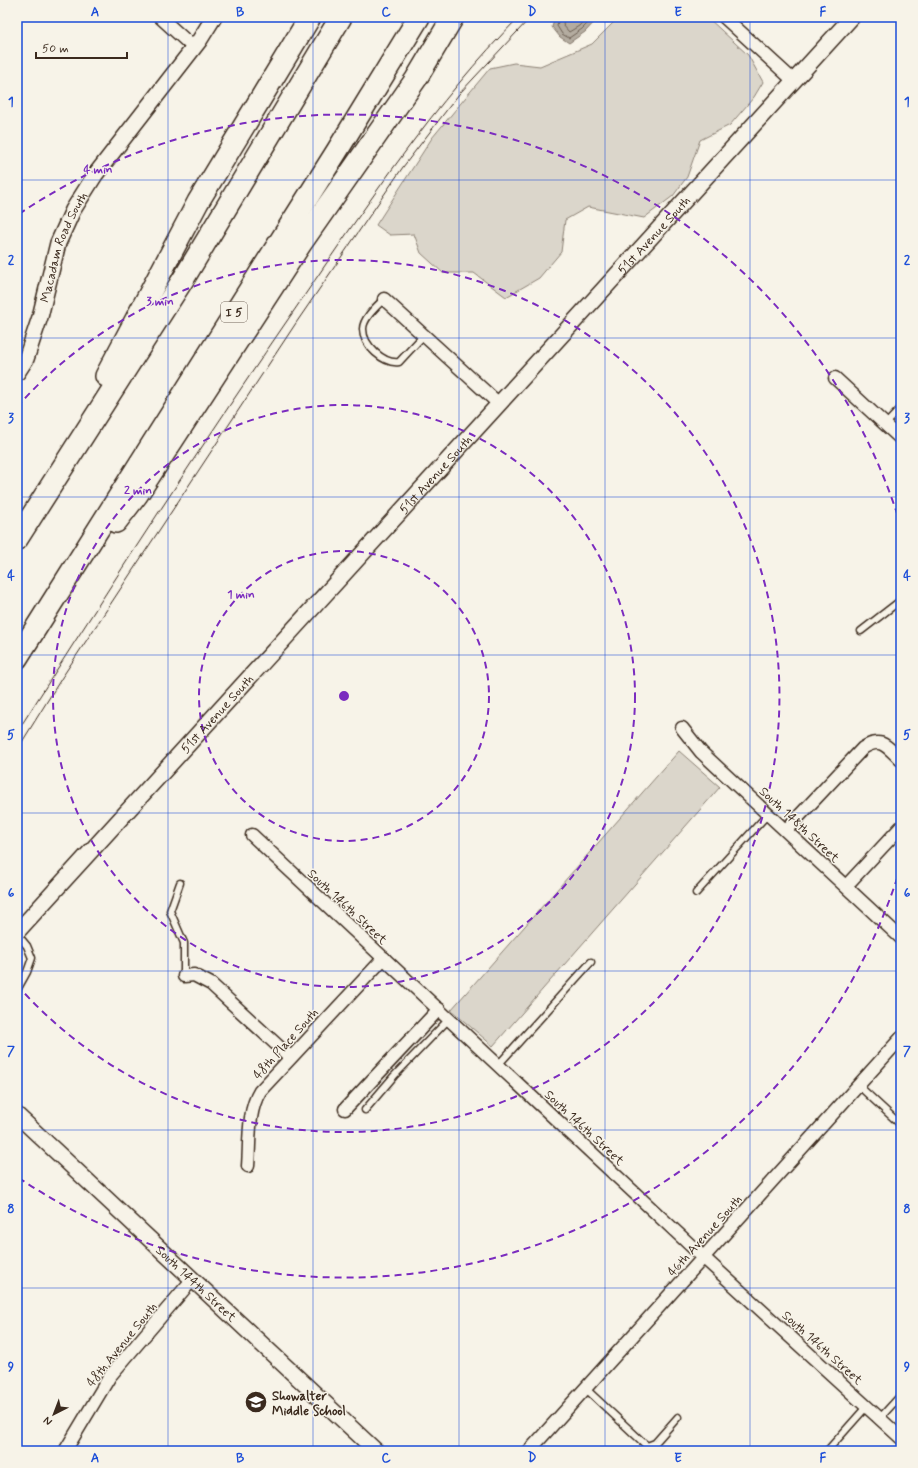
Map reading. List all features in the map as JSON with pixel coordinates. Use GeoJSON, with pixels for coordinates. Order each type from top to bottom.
{"type":"FeatureCollection","features":[{"type":"Feature","properties":{"kind":"highway"},"geometry":{"type":"LineString","coordinates":[[41,500],[198,202],[310,17]]}},
{"type":"Feature","properties":{"kind":"highway"},"geometry":{"type":"LineString","coordinates":[[17,539],[184,278],[341,17]]}},
{"type":"Feature","properties":{"kind":"highway","name":"I 5"},"geometry":{"type":"LineString","coordinates":[[17,658],[341,144],[419,17]]}},
{"type":"Feature","properties":{"kind":"highway"},"geometry":{"type":"LineString","coordinates":[[48,607],[137,495],[300,245],[416,79],[453,17]]}},
{"type":"Feature","properties":{"kind":"street"},"geometry":{"type":"LineString","coordinates":[[160,17],[194,48]]}},
{"type":"Feature","properties":{"kind":"street","name":"Macadam Road South"},"geometry":{"type":"LineString","coordinates":[[17,372],[26,359],[40,317],[58,243],[73,210],[95,175],[194,48],[214,17]]}},
{"type":"Feature","properties":{"kind":"street"},"geometry":{"type":"LineString","coordinates":[[724,17],[794,81]]}},
{"type":"Feature","properties":{"kind":"street","name":"51st Avenue South"},"geometry":{"type":"LineString","coordinates":[[17,933],[852,17]]}},
{"type":"Feature","properties":{"kind":"street"},"geometry":{"type":"LineString","coordinates":[[384,299],[499,404]]}},
{"type":"Feature","properties":{"kind":"street"},"geometry":{"type":"LineString","coordinates":[[835,378],[901,439]]}},
{"type":"Feature","properties":{"kind":"street","name":"South 148th Street"},"geometry":{"type":"LineString","coordinates":[[682,728],[701,752],[901,938]]}},
{"type":"Feature","properties":{"kind":"street"},"geometry":{"type":"LineString","coordinates":[[786,830],[863,748],[869,744],[876,741],[884,744],[901,760]]}},
{"type":"Feature","properties":{"kind":"street"},"geometry":{"type":"LineString","coordinates":[[846,886],[901,827]]}},
{"type":"Feature","properties":{"kind":"street","name":"South 146th Street"},"geometry":{"type":"LineString","coordinates":[[252,835],[703,1257],[901,1438]]}},
{"type":"Feature","properties":{"kind":"street","name":"48th Place South"},"geometry":{"type":"LineString","coordinates":[[248,1166],[254,1101],[260,1091],[290,1057],[384,958]]}},
{"type":"Feature","properties":{"kind":"street"},"geometry":{"type":"LineString","coordinates":[[184,976],[194,975],[211,984],[290,1057]]}},
{"type":"Feature","properties":{"kind":"street"},"geometry":{"type":"LineString","coordinates":[[344,1109],[439,1009]]}},
{"type":"Feature","properties":{"kind":"street","name":"46th Avenue South"},"geometry":{"type":"LineString","coordinates":[[529,1451],[901,1038]]}},
{"type":"Feature","properties":{"kind":"street","name":"South 144th Street"},"geometry":{"type":"LineString","coordinates":[[17,1115],[376,1451]]}},
{"type":"Feature","properties":{"kind":"street","name":"48th Avenue South"},"geometry":{"type":"LineString","coordinates":[[65,1451],[110,1376],[192,1280]]}},
{"type":"Feature","properties":{"kind":"lane"},"geometry":{"type":"LineString","coordinates":[[384,299],[371,312],[363,328],[365,339],[379,356],[392,363],[399,362],[424,335]]}},
{"type":"Feature","properties":{"kind":"lane"},"geometry":{"type":"LineString","coordinates":[[885,425],[901,408]]}},
{"type":"Feature","properties":{"kind":"lane"},"geometry":{"type":"LineString","coordinates":[[861,631],[901,600]]}},
{"type":"Feature","properties":{"kind":"lane"},"geometry":{"type":"LineString","coordinates":[[696,893],[768,814]]}},
{"type":"Feature","properties":{"kind":"lane"},"geometry":{"type":"LineString","coordinates":[[180,883],[170,911],[184,943],[184,976]]}},
{"type":"Feature","properties":{"kind":"lane"},"geometry":{"type":"LineString","coordinates":[[17,933],[27,946],[32,958],[27,972],[17,990]]}},
{"type":"Feature","properties":{"kind":"lane"},"geometry":{"type":"LineString","coordinates":[[498,1065],[591,962]]}},
{"type":"Feature","properties":{"kind":"lane"},"geometry":{"type":"LineString","coordinates":[[365,1110],[394,1076],[449,1019]]}},
{"type":"Feature","properties":{"kind":"lane"},"geometry":{"type":"LineString","coordinates":[[858,1085],[901,1125]]}},
{"type":"Feature","properties":{"kind":"lane"},"geometry":{"type":"LineString","coordinates":[[585,1388],[647,1446],[655,1443],[678,1417]]}},
{"type":"Feature","properties":{"kind":"lane"},"geometry":{"type":"LineString","coordinates":[[880,1418],[901,1395]]}},
{"type":"Feature","properties":{"kind":"lane"},"geometry":{"type":"LineString","coordinates":[[827,1451],[867,1406]]}},
{"type":"Feature","properties":{"kind":"shaded area"},"geometry":{"type":"Polygon","coordinates":[[[619,17],[707,17],[748,55],[763,82],[754,97],[730,125],[700,140],[687,177],[673,196],[644,218],[588,207],[565,220],[561,252],[539,278],[506,297],[474,273],[443,273],[421,253],[414,234],[390,235],[376,225],[432,138],[490,68],[514,63],[540,66],[592,44],[619,17]]]}},
{"type":"Feature","properties":{"kind":"shaded area"},"geometry":{"type":"Polygon","coordinates":[[[679,751],[720,787],[493,1046],[451,1010],[679,751]]]}},
{"type":"Feature","properties":{"kind":"water"},"geometry":{"type":"Polygon","coordinates":[[[555,17],[599,17],[585,32],[569,43],[560,37],[552,27],[555,17]]]}},
{"type":"Feature","properties":{"kind":"tram line"},"geometry":{"type":"LineString","coordinates":[[17,732],[193,460],[265,352],[378,189],[459,83],[519,17]]}},
{"type":"Feature","properties":{"kind":"tram line"},"geometry":{"type":"LineString","coordinates":[[17,750],[61,679],[296,323],[403,167],[459,94],[531,17]]}},
{"type":"Feature","properties":{"kind":"place","name":"Showalter Middle School"},"geometry":{"type":"Point","coordinates":[256,1402]}}]}
